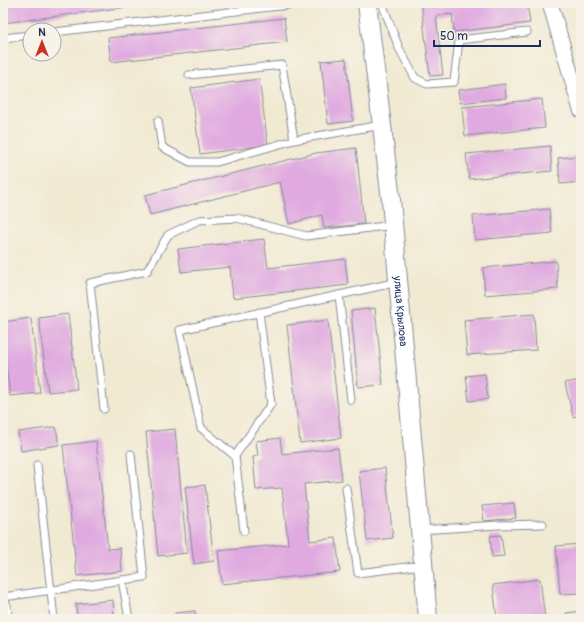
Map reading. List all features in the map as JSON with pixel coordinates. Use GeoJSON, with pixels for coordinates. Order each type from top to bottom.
{"type":"FeatureCollection","features":[{"type":"Feature","properties":{"kind":"street","name":"улица Крылова"},"geometry":{"type":"LineString","coordinates":[[367,3],[394,225],[428,619]]}},
{"type":"Feature","properties":{"kind":"street"},"geometry":{"type":"LineString","coordinates":[[550,3],[581,110]]}},
{"type":"Feature","properties":{"kind":"street"},"geometry":{"type":"LineString","coordinates":[[3,606],[4,619]]}},
{"type":"Feature","properties":{"kind":"lane"},"geometry":{"type":"LineString","coordinates":[[62,31],[248,6],[306,3]]}},
{"type":"Feature","properties":{"kind":"lane"},"geometry":{"type":"LineString","coordinates":[[382,3],[399,48],[415,78],[427,84],[454,82],[459,40],[526,32]]}},
{"type":"Feature","properties":{"kind":"lane"},"geometry":{"type":"LineString","coordinates":[[3,38],[22,36]]}},
{"type":"Feature","properties":{"kind":"lane"},"geometry":{"type":"LineString","coordinates":[[190,75],[282,65],[294,140]]}},
{"type":"Feature","properties":{"kind":"lane"},"geometry":{"type":"LineString","coordinates":[[158,121],[162,147],[190,162],[217,162],[294,140],[382,125]]}},
{"type":"Feature","properties":{"kind":"lane"},"geometry":{"type":"LineString","coordinates":[[104,409],[90,283],[147,271],[168,235],[199,220],[237,218],[306,236],[394,225]]}},
{"type":"Feature","properties":{"kind":"lane"},"geometry":{"type":"LineString","coordinates":[[235,456],[201,428],[180,330],[399,282]]}},
{"type":"Feature","properties":{"kind":"lane"},"geometry":{"type":"LineString","coordinates":[[339,295],[351,400]]}},
{"type":"Feature","properties":{"kind":"lane"},"geometry":{"type":"LineString","coordinates":[[244,531],[235,456],[271,404],[259,312]]}},
{"type":"Feature","properties":{"kind":"lane"},"geometry":{"type":"LineString","coordinates":[[3,597],[144,577],[131,454]]}},
{"type":"Feature","properties":{"kind":"lane"},"geometry":{"type":"LineString","coordinates":[[37,465],[54,619]]}},
{"type":"Feature","properties":{"kind":"lane"},"geometry":{"type":"LineString","coordinates":[[346,488],[358,573],[423,564]]}},
{"type":"Feature","properties":{"kind":"lane"},"geometry":{"type":"LineString","coordinates":[[420,530],[543,524]]}},
{"type":"Feature","properties":{"kind":"lane"},"geometry":{"type":"LineString","coordinates":[[122,580],[129,619]]}},
{"type":"Feature","properties":{"kind":"building"},"geometry":{"type":"Polygon","coordinates":[[[3,3],[150,3],[150,4],[3,23],[3,3]]]}},
{"type":"Feature","properties":{"kind":"building"},"geometry":{"type":"Polygon","coordinates":[[[421,3],[527,3],[530,23],[454,32],[452,14],[436,16],[443,75],[430,76],[421,3]]]}},
{"type":"Feature","properties":{"kind":"building"},"geometry":{"type":"Polygon","coordinates":[[[284,18],[287,42],[111,62],[108,38],[284,18]]]}},
{"type":"Feature","properties":{"kind":"building"},"geometry":{"type":"Polygon","coordinates":[[[346,59],[353,121],[328,124],[321,61],[346,59]]]}},
{"type":"Feature","properties":{"kind":"building"},"geometry":{"type":"Polygon","coordinates":[[[259,79],[268,145],[200,154],[191,88],[259,79]]]}},
{"type":"Feature","properties":{"kind":"building"},"geometry":{"type":"Polygon","coordinates":[[[505,84],[506,98],[460,103],[458,90],[505,84]]]}},
{"type":"Feature","properties":{"kind":"building"},"geometry":{"type":"Polygon","coordinates":[[[542,99],[545,128],[465,136],[462,107],[542,99]]]}},
{"type":"Feature","properties":{"kind":"building"},"geometry":{"type":"Polygon","coordinates":[[[550,146],[552,171],[469,179],[466,154],[550,146]]]}},
{"type":"Feature","properties":{"kind":"building"},"geometry":{"type":"Polygon","coordinates":[[[356,148],[364,224],[324,228],[322,215],[289,224],[280,182],[150,215],[145,195],[316,153],[356,148]]]}},
{"type":"Feature","properties":{"kind":"building"},"geometry":{"type":"Polygon","coordinates":[[[578,156],[581,182],[560,184],[558,158],[578,156]]]}},
{"type":"Feature","properties":{"kind":"building"},"geometry":{"type":"Polygon","coordinates":[[[549,209],[552,233],[475,240],[473,216],[549,209]]]}},
{"type":"Feature","properties":{"kind":"building"},"geometry":{"type":"Polygon","coordinates":[[[264,239],[268,268],[345,259],[348,285],[233,298],[230,267],[181,272],[178,249],[264,239]]]}},
{"type":"Feature","properties":{"kind":"building"},"geometry":{"type":"Polygon","coordinates":[[[556,261],[558,289],[485,295],[483,268],[556,261]]]}},
{"type":"Feature","properties":{"kind":"building"},"geometry":{"type":"Polygon","coordinates":[[[375,308],[383,385],[358,387],[351,311],[375,308]]]}},
{"type":"Feature","properties":{"kind":"building"},"geometry":{"type":"Polygon","coordinates":[[[68,314],[77,389],[48,392],[39,318],[68,314]]]}},
{"type":"Feature","properties":{"kind":"building"},"geometry":{"type":"Polygon","coordinates":[[[534,314],[536,350],[467,355],[464,320],[534,314]]]}},
{"type":"Feature","properties":{"kind":"building"},"geometry":{"type":"Polygon","coordinates":[[[31,318],[40,393],[10,396],[3,341],[3,322],[31,318]]]}},
{"type":"Feature","properties":{"kind":"building"},"geometry":{"type":"Polygon","coordinates":[[[328,320],[341,438],[300,443],[287,325],[328,320]]]}},
{"type":"Feature","properties":{"kind":"building"},"geometry":{"type":"Polygon","coordinates":[[[485,374],[488,399],[469,401],[466,376],[485,374]]]}},
{"type":"Feature","properties":{"kind":"building"},"geometry":{"type":"Polygon","coordinates":[[[581,380],[581,415],[573,417],[565,383],[581,380]]]}},
{"type":"Feature","properties":{"kind":"building"},"geometry":{"type":"Polygon","coordinates":[[[56,427],[59,445],[21,451],[18,432],[56,427]]]}},
{"type":"Feature","properties":{"kind":"building"},"geometry":{"type":"Polygon","coordinates":[[[175,429],[187,553],[158,556],[146,432],[175,429]]]}},
{"type":"Feature","properties":{"kind":"building"},"geometry":{"type":"Polygon","coordinates":[[[280,438],[282,454],[338,448],[342,480],[304,484],[310,541],[336,538],[340,572],[222,584],[218,551],[288,544],[282,488],[256,490],[253,457],[258,456],[256,441],[280,438]]]}},
{"type":"Feature","properties":{"kind":"building"},"geometry":{"type":"Polygon","coordinates":[[[96,441],[108,549],[120,548],[122,571],[77,576],[63,445],[96,441]]]}},
{"type":"Feature","properties":{"kind":"building"},"geometry":{"type":"Polygon","coordinates":[[[385,468],[393,538],[367,541],[359,471],[385,468]]]}},
{"type":"Feature","properties":{"kind":"building"},"geometry":{"type":"Polygon","coordinates":[[[205,485],[214,561],[194,564],[185,487],[205,485]]]}},
{"type":"Feature","properties":{"kind":"building"},"geometry":{"type":"Polygon","coordinates":[[[514,503],[516,518],[484,521],[482,506],[514,503]]]}},
{"type":"Feature","properties":{"kind":"building"},"geometry":{"type":"Polygon","coordinates":[[[501,535],[504,556],[492,557],[490,536],[501,535]]]}},
{"type":"Feature","properties":{"kind":"building"},"geometry":{"type":"Polygon","coordinates":[[[581,544],[581,593],[560,594],[556,546],[581,544]]]}},
{"type":"Feature","properties":{"kind":"building"},"geometry":{"type":"Polygon","coordinates":[[[540,579],[545,619],[497,619],[493,585],[540,579]]]}},
{"type":"Feature","properties":{"kind":"building"},"geometry":{"type":"Polygon","coordinates":[[[113,600],[114,619],[77,619],[76,604],[113,600]]]}},
{"type":"Feature","properties":{"kind":"building"},"geometry":{"type":"Polygon","coordinates":[[[195,611],[197,619],[176,619],[175,613],[195,611]]]}},
{"type":"Feature","properties":{"kind":"building"},"geometry":{"type":"Polygon","coordinates":[[[581,611],[581,619],[567,619],[566,613],[581,611]]]}}]}
